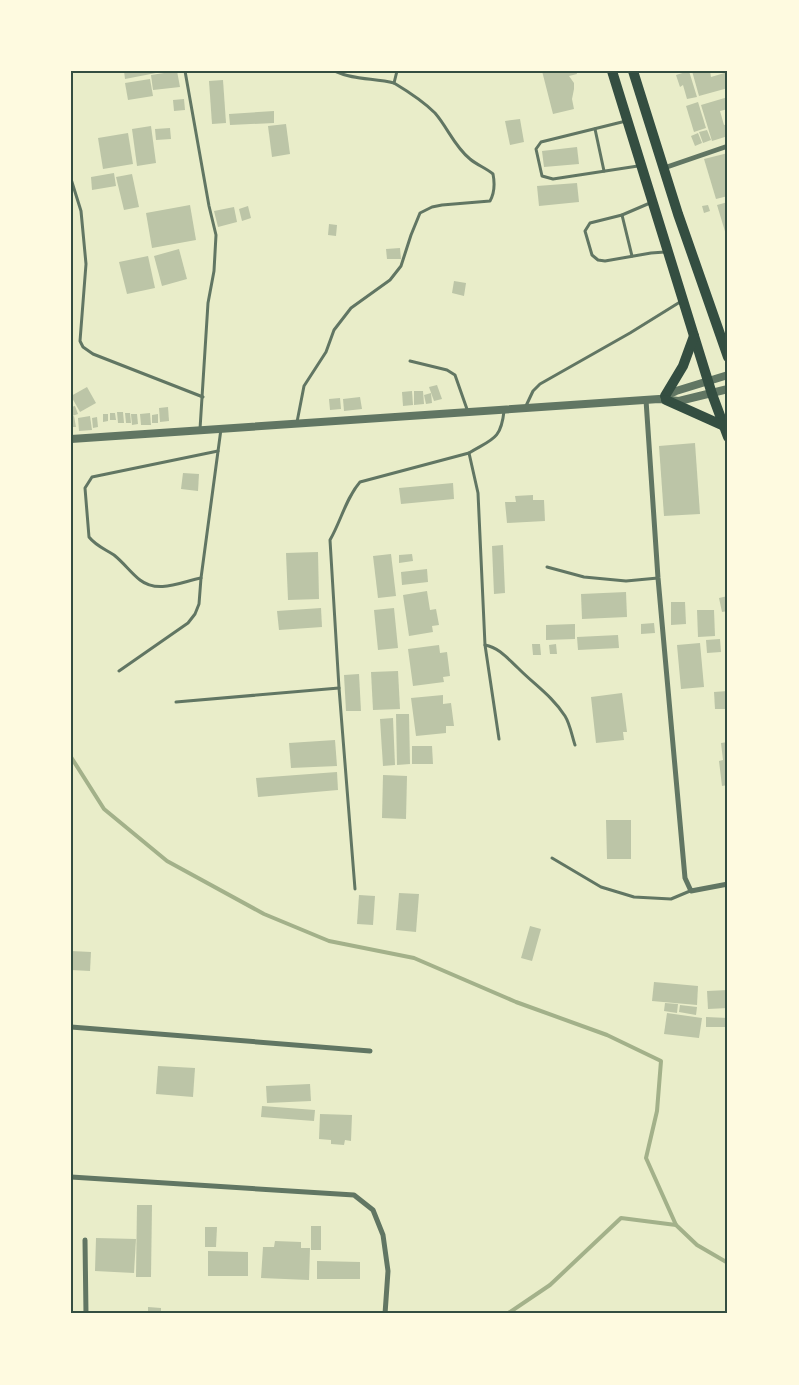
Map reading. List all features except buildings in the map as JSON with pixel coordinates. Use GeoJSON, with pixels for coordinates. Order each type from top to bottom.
{"type":"FeatureCollection","features":[{"type":"Feature","properties":{"kind":"highway"},"geometry":{"type":"LineString","coordinates":[[612,71],[708,382],[728,437]]}},
{"type":"Feature","properties":{"kind":"highway"},"geometry":{"type":"LineString","coordinates":[[633,71],[678,214],[728,357]]}},
{"type":"Feature","properties":{"kind":"highway"},"geometry":{"type":"LineString","coordinates":[[694,336],[683,366],[663,398],[724,426]]}},
{"type":"Feature","properties":{"kind":"street"},"geometry":{"type":"LineString","coordinates":[[663,168],[728,146]]}},
{"type":"Feature","properties":{"kind":"street"},"geometry":{"type":"LineString","coordinates":[[663,398],[676,391],[728,375]]}},
{"type":"Feature","properties":{"kind":"street"},"geometry":{"type":"LineString","coordinates":[[71,439],[663,398],[679,401],[728,390]]}},
{"type":"Feature","properties":{"kind":"street"},"geometry":{"type":"LineString","coordinates":[[646,400],[658,578],[685,878],[691,891],[728,884]]}},
{"type":"Feature","properties":{"kind":"street"},"geometry":{"type":"LineString","coordinates":[[71,1027],[370,1051]]}},
{"type":"Feature","properties":{"kind":"street"},"geometry":{"type":"LineString","coordinates":[[71,1177],[354,1195],[373,1210],[383,1235],[388,1271],[385,1314]]}},
{"type":"Feature","properties":{"kind":"street"},"geometry":{"type":"LineString","coordinates":[[85,1240],[86,1314]]}},
{"type":"Feature","properties":{"kind":"lane"},"geometry":{"type":"LineString","coordinates":[[185,71],[216,235],[214,271],[208,303],[200,430]]}},
{"type":"Feature","properties":{"kind":"lane"},"geometry":{"type":"LineString","coordinates":[[296,423],[304,386],[326,352],[334,330],[351,308],[390,280],[401,266],[420,214],[432,207],[442,205],[490,201],[495,184],[493,174],[471,160],[453,141],[436,115],[419,99],[394,83],[385,80],[352,77],[334,71]]}},
{"type":"Feature","properties":{"kind":"lane"},"geometry":{"type":"LineString","coordinates":[[394,83],[397,71]]}},
{"type":"Feature","properties":{"kind":"lane"},"geometry":{"type":"LineString","coordinates":[[627,121],[541,142],[536,149],[542,176],[553,179],[641,166]]}},
{"type":"Feature","properties":{"kind":"lane"},"geometry":{"type":"LineString","coordinates":[[595,129],[604,171]]}},
{"type":"Feature","properties":{"kind":"lane"},"geometry":{"type":"LineString","coordinates":[[71,179],[81,211],[86,264],[80,341],[83,347],[93,354],[202,397]]}},
{"type":"Feature","properties":{"kind":"lane"},"geometry":{"type":"LineString","coordinates":[[652,202],[622,215],[590,223],[585,231],[592,255],[605,261],[668,252]]}},
{"type":"Feature","properties":{"kind":"lane"},"geometry":{"type":"LineString","coordinates":[[622,215],[632,256]]}},
{"type":"Feature","properties":{"kind":"lane"},"geometry":{"type":"LineString","coordinates":[[524,409],[533,391],[540,384],[630,333],[683,300]]}},
{"type":"Feature","properties":{"kind":"lane"},"geometry":{"type":"LineString","coordinates":[[410,361],[447,370],[455,375],[468,412]]}},
{"type":"Feature","properties":{"kind":"lane"},"geometry":{"type":"LineString","coordinates":[[355,888],[338,688],[330,540],[354,489],[360,482],[469,452],[499,433],[502,427],[504,410]]}},
{"type":"Feature","properties":{"kind":"lane"},"geometry":{"type":"LineString","coordinates":[[119,671],[188,623],[195,614],[198,604],[221,428]]}},
{"type":"Feature","properties":{"kind":"lane"},"geometry":{"type":"LineString","coordinates":[[201,578],[159,588],[149,586],[141,580],[89,537],[85,488],[92,477],[218,451]]}},
{"type":"Feature","properties":{"kind":"lane"},"geometry":{"type":"LineString","coordinates":[[469,452],[478,493],[485,645],[499,739]]}},
{"type":"Feature","properties":{"kind":"lane"},"geometry":{"type":"LineString","coordinates":[[547,567],[584,577],[626,581],[658,578]]}},
{"type":"Feature","properties":{"kind":"lane"},"geometry":{"type":"LineString","coordinates":[[485,645],[494,647],[506,656],[550,696],[566,717],[575,745]]}},
{"type":"Feature","properties":{"kind":"lane"},"geometry":{"type":"LineString","coordinates":[[176,702],[338,688]]}},
{"type":"Feature","properties":{"kind":"lane"},"geometry":{"type":"LineString","coordinates":[[552,858],[601,887],[634,897],[671,899],[691,891]]}},
{"type":"Feature","properties":{"kind":"waterway"},"geometry":{"type":"LineString","coordinates":[[71,757],[104,809],[167,861],[264,914],[329,941],[414,958],[516,1002],[607,1035],[661,1061],[657,1111],[646,1158],[676,1225],[697,1245],[728,1263]]}},
{"type":"Feature","properties":{"kind":"waterway"},"geometry":{"type":"LineString","coordinates":[[507,1314],[550,1285],[621,1218],[676,1225]]}}]}
